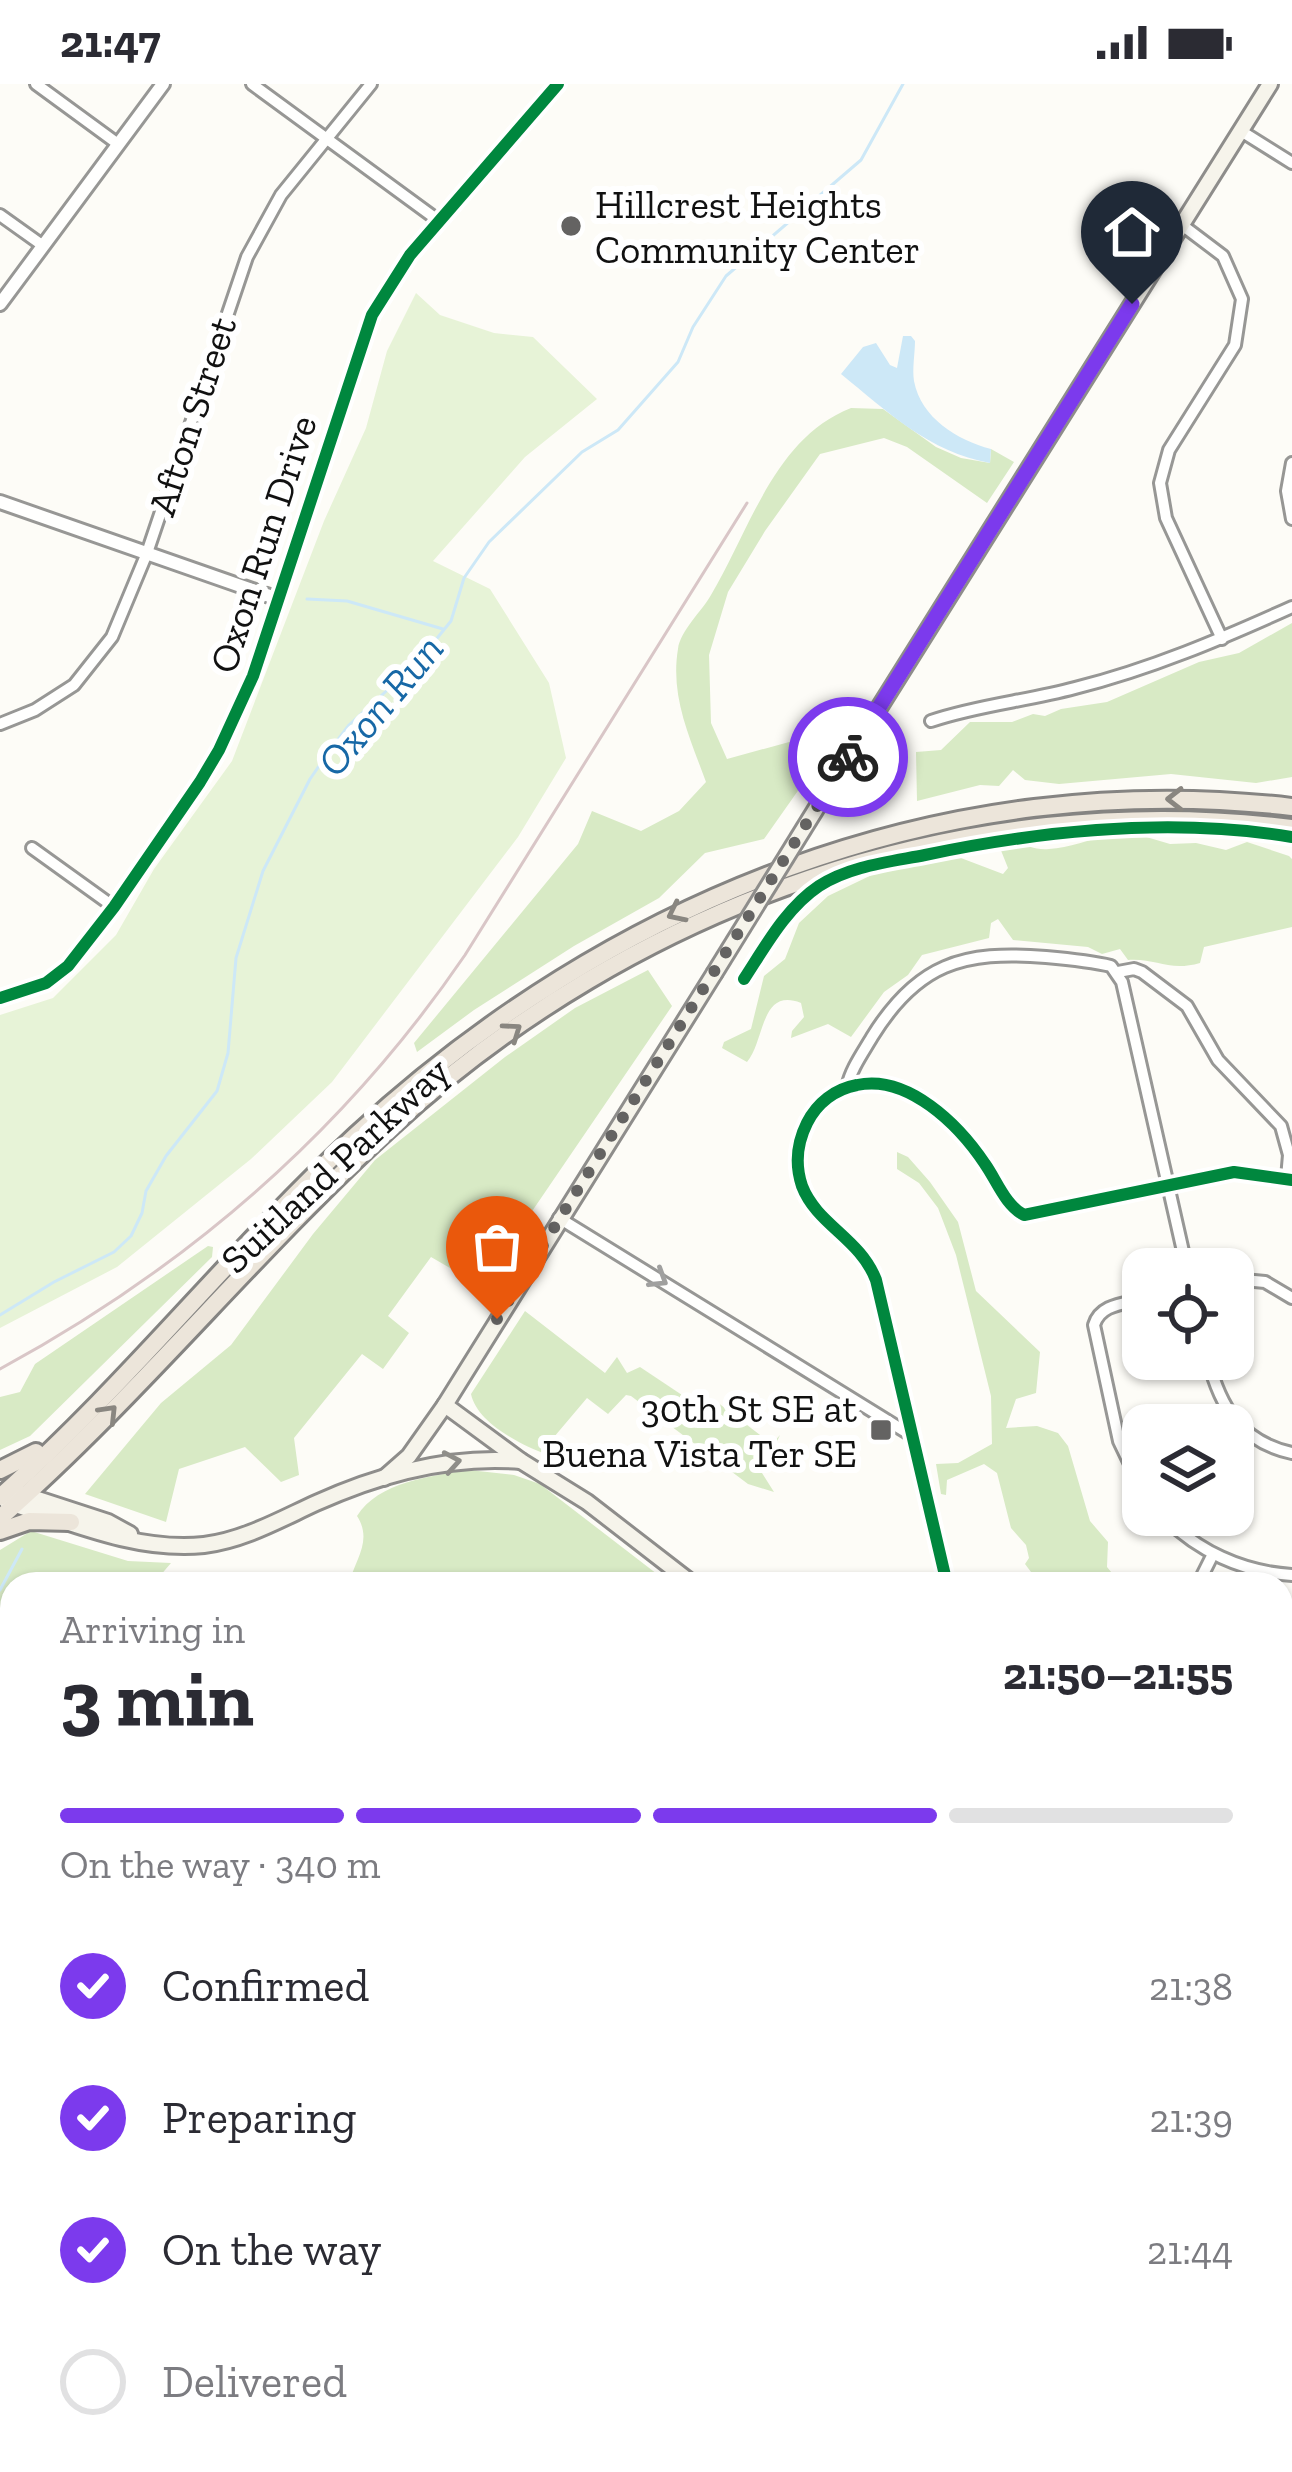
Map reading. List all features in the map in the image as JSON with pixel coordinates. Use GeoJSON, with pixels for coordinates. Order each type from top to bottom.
{"type":"FeatureCollection","features":[{"type":"Feature","properties":{"kind":"highway","name":"Suitland Parkway"},"geometry":{"type":"LineString","coordinates":[[0,1518],[8,1495],[314,1176],[440,1063],[603,952],[681,910],[783,867],[889,833],[981,813],[1107,800],[1292,802]]}},
{"type":"Feature","properties":{"kind":"highway","name":"Suitland Parkway"},"geometry":{"type":"LineString","coordinates":[[8,1495],[435,1089],[598,975],[685,928],[769,891],[883,854],[1040,825],[1157,819],[1292,828]]}},
{"type":"Feature","properties":{"kind":"highway"},"geometry":{"type":"LineString","coordinates":[[0,1470],[22,1462],[67,1431]]}},
{"type":"Feature","properties":{"kind":"highway"},"geometry":{"type":"LineString","coordinates":[[0,1531],[28,1521],[71,1522]]}},
{"type":"Feature","properties":{"kind":"main road"},"geometry":{"type":"LineString","coordinates":[[384,1478],[409,1456],[445,1405],[1270,84]]}},
{"type":"Feature","properties":{"kind":"main road"},"geometry":{"type":"LineString","coordinates":[[445,1405],[520,1461],[587,1502],[677,1572]]}},
{"type":"Feature","properties":{"kind":"main road"},"geometry":{"type":"LineString","coordinates":[[8,1495],[127,1540],[178,1545],[223,1541],[384,1478],[465,1459],[520,1461]]}},
{"type":"Feature","properties":{"kind":"main road"},"geometry":{"type":"LineString","coordinates":[[8,1495],[108,1522],[140,1539]]}},
{"type":"Feature","properties":{"kind":"street"},"geometry":{"type":"LineString","coordinates":[[36,84],[118,144]]}},
{"type":"Feature","properties":{"kind":"street"},"geometry":{"type":"LineString","coordinates":[[0,304],[163,84]]}},
{"type":"Feature","properties":{"kind":"street"},"geometry":{"type":"LineString","coordinates":[[252,84],[439,221]]}},
{"type":"Feature","properties":{"kind":"street","name":"Afton Street"},"geometry":{"type":"LineString","coordinates":[[0,724],[55,698],[88,671],[112,637],[147,553],[247,257],[281,195],[370,84]]}},
{"type":"Feature","properties":{"kind":"street","name":"Oxon Run Drive"},"geometry":{"type":"LineString","coordinates":[[0,998],[54,977],[85,947],[219,750],[253,676],[366,328],[393,278],[558,84]]}},
{"type":"Feature","properties":{"kind":"street"},"geometry":{"type":"LineString","coordinates":[[1241,130],[1292,163]]}},
{"type":"Feature","properties":{"kind":"street"},"geometry":{"type":"LineString","coordinates":[[0,215],[42,245]]}},
{"type":"Feature","properties":{"kind":"street"},"geometry":{"type":"LineString","coordinates":[[1181,225],[1223,256],[1242,299],[1235,345],[1169,450],[1160,477],[1166,518],[1222,639]]}},
{"type":"Feature","properties":{"kind":"street"},"geometry":{"type":"LineString","coordinates":[[1292,463],[1287,490],[1292,519]]}},
{"type":"Feature","properties":{"kind":"street"},"geometry":{"type":"LineString","coordinates":[[0,502],[278,599]]}},
{"type":"Feature","properties":{"kind":"street"},"geometry":{"type":"LineString","coordinates":[[931,721],[1154,666],[1292,607]]}},
{"type":"Feature","properties":{"kind":"street"},"geometry":{"type":"LineString","coordinates":[[32,848],[114,908]]}},
{"type":"Feature","properties":{"kind":"street"},"geometry":{"type":"LineString","coordinates":[[847,1088],[850,1073],[893,1006],[908,989],[944,967],[1004,954],[1134,969],[1187,1006],[1218,1060],[1281,1126],[1289,1155],[1290,1179],[1234,1172],[1020,1214],[969,1143],[922,1101],[882,1084],[847,1088],[828,1097],[813,1112],[799,1144],[799,1173],[815,1209],[855,1244],[872,1270],[944,1572]]}},
{"type":"Feature","properties":{"kind":"street"},"geometry":{"type":"LineString","coordinates":[[1114,969],[1182,1248]]}},
{"type":"Feature","properties":{"kind":"street"},"geometry":{"type":"LineString","coordinates":[[559,1218],[914,1437]]}},
{"type":"Feature","properties":{"kind":"street"},"geometry":{"type":"LineString","coordinates":[[1254,1281],[1292,1298]]}},
{"type":"Feature","properties":{"kind":"street"},"geometry":{"type":"LineString","coordinates":[[1122,1304],[1106,1308],[1094,1325],[1122,1447]]}},
{"type":"Feature","properties":{"kind":"street"},"geometry":{"type":"LineString","coordinates":[[1214,1380],[1234,1420],[1258,1441],[1292,1453]]}},
{"type":"Feature","properties":{"kind":"street"},"geometry":{"type":"LineString","coordinates":[[1189,1536],[1213,1554],[1274,1572]]}},
{"type":"Feature","properties":{"kind":"street"},"geometry":{"type":"LineString","coordinates":[[1204,1572],[1213,1554]]}},
{"type":"Feature","properties":{"kind":"green space"},"geometry":{"type":"Polygon","coordinates":[[[416,293],[440,315],[494,333],[533,337],[597,399],[525,457],[433,561],[490,589],[549,683],[566,758],[518,837],[332,1082],[251,1159],[117,1267],[0,1328],[0,1015],[53,998],[116,935],[154,869],[232,761],[324,521],[366,428],[387,351],[416,293]]]}},
{"type":"Feature","properties":{"kind":"green space"},"geometry":{"type":"Polygon","coordinates":[[[851,408],[883,409],[936,447],[961,458],[990,463],[991,449],[1014,462],[987,503],[907,447],[884,438],[820,454],[728,592],[709,655],[711,723],[727,759],[800,739],[802,785],[764,839],[705,853],[659,898],[574,946],[417,1052],[414,1043],[578,844],[592,811],[641,831],[679,811],[706,782],[679,701],[680,642],[783,463],[824,422],[851,408]]]}},
{"type":"Feature","properties":{"kind":"green space"},"geometry":{"type":"Polygon","coordinates":[[[1292,623],[1292,777],[1256,783],[1171,774],[1059,784],[1025,780],[1013,770],[999,786],[980,785],[917,801],[916,752],[941,750],[970,722],[1012,722],[1107,702],[1199,662],[1239,653],[1292,623]]]}},
{"type":"Feature","properties":{"kind":"green space"},"geometry":{"type":"Polygon","coordinates":[[[1110,835],[1226,850],[1247,842],[1289,856],[1292,927],[1204,947],[1200,963],[1180,966],[1128,960],[1120,949],[1102,954],[1088,947],[1013,940],[998,919],[991,923],[989,938],[922,955],[908,975],[884,992],[851,1037],[828,1024],[791,1038],[804,1017],[801,1003],[788,1000],[771,1009],[747,1062],[722,1048],[724,1042],[751,1029],[764,976],[785,959],[799,923],[828,896],[880,871],[953,855],[1003,874],[1008,868],[1000,848],[1015,844],[1057,848],[1110,835]]]}},
{"type":"Feature","properties":{"kind":"green space"},"geometry":{"type":"Polygon","coordinates":[[[648,970],[672,1006],[481,1286],[431,1257],[388,1316],[409,1333],[383,1369],[362,1354],[294,1438],[299,1475],[281,1482],[245,1447],[179,1469],[166,1522],[85,1494],[161,1403],[231,1345],[375,1160],[575,1008],[648,970]]]}},
{"type":"Feature","properties":{"kind":"green space"},"geometry":{"type":"Polygon","coordinates":[[[897,1152],[908,1157],[930,1182],[958,1222],[976,1291],[1040,1352],[1036,1393],[1016,1399],[1006,1428],[1037,1426],[1058,1433],[1068,1446],[1090,1521],[1108,1542],[1111,1572],[1031,1572],[1025,1564],[1029,1558],[1026,1545],[1011,1528],[997,1473],[984,1464],[947,1480],[946,1495],[941,1494],[936,1464],[958,1463],[992,1444],[991,1396],[956,1255],[938,1208],[919,1183],[897,1169],[897,1152]]]}},
{"type":"Feature","properties":{"kind":"green space"},"geometry":{"type":"Polygon","coordinates":[[[213,1247],[212,1257],[30,1436],[0,1450],[0,1397],[20,1392],[35,1364],[213,1247]]]}},
{"type":"Feature","properties":{"kind":"green space"},"geometry":{"type":"Polygon","coordinates":[[[525,1311],[605,1373],[617,1357],[627,1373],[640,1367],[688,1399],[717,1402],[772,1444],[780,1435],[762,1473],[774,1492],[748,1484],[631,1396],[626,1395],[608,1414],[587,1398],[554,1437],[548,1455],[502,1432],[482,1414],[471,1394],[525,1311]]]}},
{"type":"Feature","properties":{"kind":"green space"},"geometry":{"type":"Polygon","coordinates":[[[469,1470],[514,1475],[540,1484],[654,1572],[353,1572],[363,1542],[357,1516],[366,1505],[392,1488],[469,1470]]]}},
{"type":"Feature","properties":{"kind":"green space"},"geometry":{"type":"Polygon","coordinates":[[[31,1531],[128,1561],[171,1563],[163,1572],[0,1572],[0,1550],[31,1531]]]}},
{"type":"Feature","properties":{"kind":"water"},"geometry":{"type":"Polygon","coordinates":[[[903,336],[915,341],[914,381],[924,406],[942,426],[991,449],[990,463],[928,440],[841,374],[863,347],[876,343],[897,368],[903,336]]]}},
{"type":"Feature","properties":{"kind":"waterway","name":"Oxon Run"},"geometry":{"type":"LineString","coordinates":[[0,1315],[114,1252],[131,1236],[146,1191],[166,1156],[217,1091],[228,1053],[236,958],[263,871],[310,779],[333,746],[349,725],[417,663],[451,621],[464,578],[489,542],[582,452],[618,430],[678,362],[693,327],[726,276],[861,160],[903,84]]}},
{"type":"Feature","properties":{"kind":"waterway"},"geometry":{"type":"LineString","coordinates":[[307,599],[347,601],[443,629]]}},
{"type":"Feature","properties":{"kind":"waterway","name":"Oxon Run"},"geometry":{"type":"LineString","coordinates":[[10,1572],[22,1549]]}},
{"type":"Feature","properties":{"kind":"railway"},"geometry":{"type":"LineString","coordinates":[[0,1369],[134,1286],[197,1240],[314,1137],[368,1080],[465,955],[747,503]]}},
{"type":"Feature","properties":{"kind":"cycle path"},"geometry":{"type":"LineString","coordinates":[[0,998],[46,983],[68,966],[200,782],[253,676],[372,315],[410,255],[558,84]]}},
{"type":"Feature","properties":{"kind":"cycle path"},"geometry":{"type":"LineString","coordinates":[[744,979],[777,929],[807,895],[831,879],[870,866],[970,846],[1108,829],[1200,828],[1292,837]]}},
{"type":"Feature","properties":{"kind":"cycle path"},"geometry":{"type":"LineString","coordinates":[[944,1572],[876,1280],[860,1253],[818,1211],[802,1186],[801,1138],[816,1109],[834,1094],[857,1085],[895,1087],[913,1095],[961,1134],[1006,1199],[1024,1215],[1234,1172],[1292,1180]]}},
{"type":"Feature","properties":{"kind":"way so far"},"geometry":{"type":"LineString","coordinates":[[497,1319],[848,757]]}},
{"type":"Feature","properties":{"kind":"place","name":"Hillcrest Heights Community Center"},"geometry":{"type":"Point","coordinates":[571,226]}},
{"type":"Feature","properties":{"kind":"place","name":"30th St SE at Buena Vista Ter SE"},"geometry":{"type":"Point","coordinates":[881,1430]}},
{"type":"Feature","properties":{"kind":"route"},"geometry":{"type":"LineString","coordinates":[[848,757],[1132,304]]}}]}
